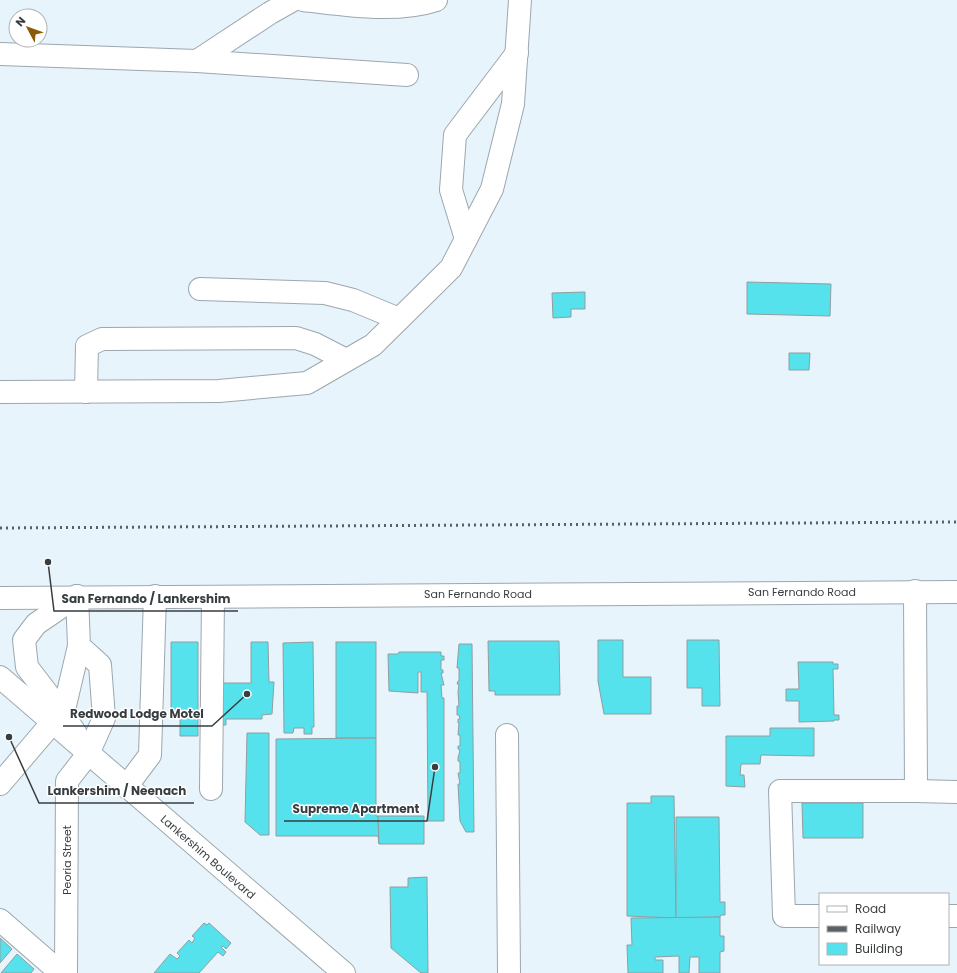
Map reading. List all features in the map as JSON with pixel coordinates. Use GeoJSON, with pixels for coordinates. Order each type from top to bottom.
{"type":"FeatureCollection","features":[{"type":"Feature","properties":{"kind":"main road"},"geometry":{"type":"LineString","coordinates":[[197,61],[270,13],[293,0]]}},
{"type":"Feature","properties":{"kind":"main road"},"geometry":{"type":"LineString","coordinates":[[303,0],[359,7],[422,5],[436,0]]}},
{"type":"Feature","properties":{"kind":"main road"},"geometry":{"type":"LineString","coordinates":[[0,392],[219,392],[307,383],[373,345],[451,268],[492,189],[514,104],[520,0]]}},
{"type":"Feature","properties":{"kind":"main road"},"geometry":{"type":"LineString","coordinates":[[466,239],[451,190],[454,135],[517,53]]}},
{"type":"Feature","properties":{"kind":"main road"},"geometry":{"type":"LineString","coordinates":[[0,54],[197,61],[407,75]]}},
{"type":"Feature","properties":{"kind":"main road"},"geometry":{"type":"LineString","coordinates":[[200,289],[325,293],[353,300],[399,319]]}},
{"type":"Feature","properties":{"kind":"main road"},"geometry":{"type":"LineString","coordinates":[[86,392],[87,346],[102,339],[296,338],[315,344],[346,360]]}},
{"type":"Feature","properties":{"kind":"main road"},"geometry":{"type":"LineString","coordinates":[[915,591],[916,791]]}},
{"type":"Feature","properties":{"kind":"main road","name":"San Fernando Road"},"geometry":{"type":"LineString","coordinates":[[0,598],[77,596],[957,592]]}},
{"type":"Feature","properties":{"kind":"main road"},"geometry":{"type":"LineString","coordinates":[[0,784],[58,718],[79,646],[77,596]]}},
{"type":"Feature","properties":{"kind":"main road"},"geometry":{"type":"LineString","coordinates":[[58,718],[27,667],[24,640],[36,624],[77,596]]}},
{"type":"Feature","properties":{"kind":"main road"},"geometry":{"type":"LineString","coordinates":[[126,787],[150,756],[155,596]]}},
{"type":"Feature","properties":{"kind":"main road"},"geometry":{"type":"LineString","coordinates":[[211,789],[214,596]]}},
{"type":"Feature","properties":{"kind":"main road","name":"Peoria Street"},"geometry":{"type":"LineString","coordinates":[[66,973],[67,781],[88,754],[104,718],[100,665],[79,646]]}},
{"type":"Feature","properties":{"kind":"main road"},"geometry":{"type":"LineString","coordinates":[[0,677],[58,718]]}},
{"type":"Feature","properties":{"kind":"main road","name":"Lankershim Boulevard"},"geometry":{"type":"LineString","coordinates":[[58,718],[88,754],[344,973]]}},
{"type":"Feature","properties":{"kind":"main road"},"geometry":{"type":"LineString","coordinates":[[507,735],[509,973]]}},
{"type":"Feature","properties":{"kind":"main road"},"geometry":{"type":"LineString","coordinates":[[819,916],[784,916],[780,791],[957,792]]}},
{"type":"Feature","properties":{"kind":"main road"},"geometry":{"type":"LineString","coordinates":[[0,920],[61,973]]}},
{"type":"Feature","properties":{"kind":"building"},"geometry":{"type":"Polygon","coordinates":[[[747,282],[831,284],[830,316],[747,314],[747,282]]]}},
{"type":"Feature","properties":{"kind":"building"},"geometry":{"type":"Polygon","coordinates":[[[585,292],[585,309],[571,309],[571,317],[553,318],[552,293],[585,292]]]}},
{"type":"Feature","properties":{"kind":"building"},"geometry":{"type":"Polygon","coordinates":[[[789,353],[810,353],[809,370],[789,370],[789,353]]]}},
{"type":"Feature","properties":{"kind":"building"},"geometry":{"type":"Polygon","coordinates":[[[598,640],[623,640],[623,677],[651,677],[651,714],[604,714],[598,681],[598,640]]]}},
{"type":"Feature","properties":{"kind":"building"},"geometry":{"type":"Polygon","coordinates":[[[687,640],[719,640],[720,706],[702,706],[702,688],[687,688],[687,640]]]}},
{"type":"Feature","properties":{"kind":"building"},"geometry":{"type":"Polygon","coordinates":[[[488,641],[559,641],[560,695],[495,695],[495,691],[489,691],[488,641]]]}},
{"type":"Feature","properties":{"kind":"building"},"geometry":{"type":"Polygon","coordinates":[[[171,642],[198,642],[198,736],[180,736],[180,712],[171,712],[171,642]]]}},
{"type":"Feature","properties":{"kind":"building"},"geometry":{"type":"Polygon","coordinates":[[[251,642],[268,642],[269,682],[274,682],[272,714],[262,715],[262,719],[226,719],[226,725],[221,725],[220,683],[251,683],[251,642]]]}},
{"type":"Feature","properties":{"kind":"building"},"geometry":{"type":"Polygon","coordinates":[[[313,642],[314,727],[312,727],[312,734],[304,734],[304,728],[294,728],[293,733],[284,733],[283,643],[313,642]]]}},
{"type":"Feature","properties":{"kind":"building"},"geometry":{"type":"Polygon","coordinates":[[[336,642],[376,642],[376,738],[336,738],[336,642]]]}},
{"type":"Feature","properties":{"kind":"building"},"geometry":{"type":"Polygon","coordinates":[[[459,644],[472,644],[474,832],[466,832],[460,821],[458,784],[460,784],[458,773],[460,773],[460,762],[458,761],[458,758],[460,750],[458,749],[458,746],[460,746],[460,735],[458,735],[458,719],[460,719],[459,715],[457,715],[457,706],[459,706],[459,684],[457,684],[459,681],[459,668],[457,668],[459,644]]]}},
{"type":"Feature","properties":{"kind":"building"},"geometry":{"type":"Polygon","coordinates":[[[399,652],[441,652],[441,656],[444,656],[444,660],[441,660],[441,670],[443,670],[443,673],[441,673],[444,685],[441,685],[442,698],[444,698],[444,821],[428,821],[427,692],[421,692],[421,672],[418,672],[418,693],[389,691],[388,654],[398,654],[399,652]]]}},
{"type":"Feature","properties":{"kind":"building"},"geometry":{"type":"Polygon","coordinates":[[[798,662],[833,662],[833,664],[838,664],[838,669],[833,669],[834,715],[839,715],[839,720],[799,722],[799,701],[786,701],[786,689],[799,689],[798,662]]]}},
{"type":"Feature","properties":{"kind":"building"},"geometry":{"type":"Polygon","coordinates":[[[770,728],[814,728],[814,756],[761,755],[760,764],[741,764],[740,775],[744,775],[745,787],[726,786],[726,736],[770,736],[770,728]]]}},
{"type":"Feature","properties":{"kind":"building"},"geometry":{"type":"Polygon","coordinates":[[[247,733],[269,733],[269,835],[260,835],[245,822],[247,733]]]}},
{"type":"Feature","properties":{"kind":"building"},"geometry":{"type":"Polygon","coordinates":[[[376,738],[376,816],[378,816],[379,844],[378,836],[276,836],[276,739],[376,738]]]}},
{"type":"Feature","properties":{"kind":"building"},"geometry":{"type":"Polygon","coordinates":[[[651,796],[674,796],[676,918],[627,916],[627,803],[651,803],[651,796]]]}},
{"type":"Feature","properties":{"kind":"building"},"geometry":{"type":"Polygon","coordinates":[[[802,803],[863,803],[863,838],[803,838],[802,803]]]}},
{"type":"Feature","properties":{"kind":"building"},"geometry":{"type":"Polygon","coordinates":[[[378,816],[424,816],[424,844],[379,844],[378,816]]]}},
{"type":"Feature","properties":{"kind":"building"},"geometry":{"type":"Polygon","coordinates":[[[676,817],[719,817],[720,902],[725,902],[725,915],[721,915],[720,917],[676,918],[676,817]]]}},
{"type":"Feature","properties":{"kind":"building"},"geometry":{"type":"Polygon","coordinates":[[[427,877],[428,973],[421,973],[391,948],[390,887],[408,887],[408,878],[427,877]]]}},
{"type":"Feature","properties":{"kind":"building"},"geometry":{"type":"Polygon","coordinates":[[[720,917],[720,936],[724,936],[724,951],[720,952],[720,973],[699,973],[699,957],[690,957],[689,973],[679,973],[679,956],[655,957],[655,960],[663,960],[663,973],[628,973],[627,945],[632,945],[631,918],[720,917]]]}},
{"type":"Feature","properties":{"kind":"building"},"geometry":{"type":"Polygon","coordinates":[[[204,923],[207,925],[209,923],[231,943],[226,949],[223,946],[221,947],[226,952],[223,956],[218,952],[199,973],[154,973],[170,954],[177,959],[180,956],[177,953],[189,940],[192,943],[195,938],[192,936],[204,923]]]}},
{"type":"Feature","properties":{"kind":"building"},"geometry":{"type":"Polygon","coordinates":[[[0,938],[12,949],[0,963],[0,938]]]}},
{"type":"Feature","properties":{"kind":"building"},"geometry":{"type":"Polygon","coordinates":[[[17,954],[34,969],[31,973],[1,973],[17,954]]]}},
{"type":"Feature","properties":{"kind":"railway"},"geometry":{"type":"LineString","coordinates":[[0,528],[957,522]]}},
{"type":"Feature","properties":{"kind":"place","name":"San Fernando / Lankershim"},"geometry":{"type":"Point","coordinates":[48,562]}},
{"type":"Feature","properties":{"kind":"place","name":"Redwood Lodge Motel"},"geometry":{"type":"Point","coordinates":[247,694]}},
{"type":"Feature","properties":{"kind":"place","name":"Lankershim / Neenach"},"geometry":{"type":"Point","coordinates":[9,737]}},
{"type":"Feature","properties":{"kind":"place","name":"Supreme Apartment"},"geometry":{"type":"Point","coordinates":[435,767]}}]}
